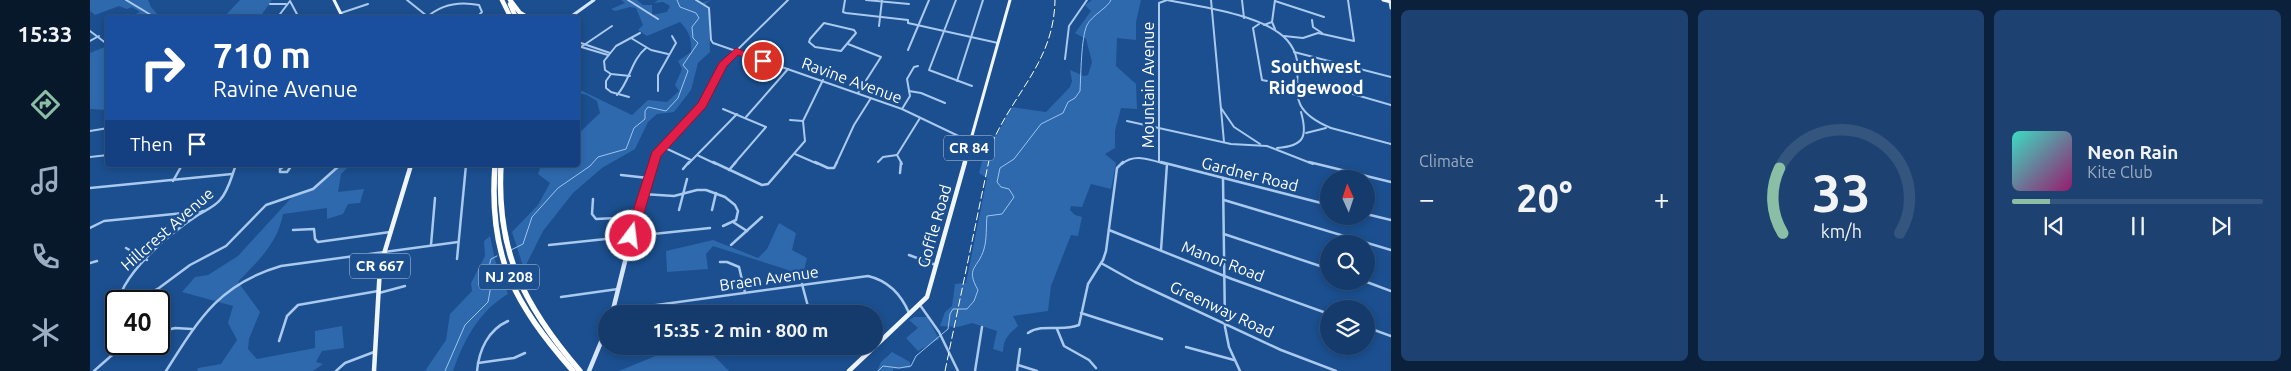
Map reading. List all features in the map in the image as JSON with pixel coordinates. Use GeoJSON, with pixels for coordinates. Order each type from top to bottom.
{"type":"FeatureCollection","features":[{"type":"Feature","properties":{"kind":"highway"},"geometry":{"type":"LineString","coordinates":[[502,0],[510,15]]}},
{"type":"Feature","properties":{"kind":"highway"},"geometry":{"type":"LineString","coordinates":[[509,0],[515,15]]}},
{"type":"Feature","properties":{"kind":"highway"},"geometry":{"type":"LineString","coordinates":[[509,0],[524,15]]}},
{"type":"Feature","properties":{"kind":"highway","name":"NJ 208"},"geometry":{"type":"LineString","coordinates":[[495,167],[492,196],[494,220],[506,271],[517,297],[532,322],[573,371]]}},
{"type":"Feature","properties":{"kind":"highway","name":"NJ 208"},"geometry":{"type":"LineString","coordinates":[[501,167],[500,218],[513,269],[538,319],[580,371]]}},
{"type":"Feature","properties":{"kind":"main road"},"geometry":{"type":"LineString","coordinates":[[334,0],[341,13]]}},
{"type":"Feature","properties":{"kind":"main road","name":"Goffle Road"},"geometry":{"type":"LineString","coordinates":[[849,371],[927,297],[1010,0]]}},
{"type":"Feature","properties":{"kind":"main road"},"geometry":{"type":"LineString","coordinates":[[1383,0],[1390,2]]}},
{"type":"Feature","properties":{"kind":"main road","name":"CR 667"},"geometry":{"type":"LineString","coordinates":[[374,371],[380,267],[410,167]]}},
{"type":"Feature","properties":{"kind":"street"},"geometry":{"type":"LineString","coordinates":[[126,0],[151,15]]}},
{"type":"Feature","properties":{"kind":"street"},"geometry":{"type":"LineString","coordinates":[[406,0],[413,4],[418,12],[423,15]]}},
{"type":"Feature","properties":{"kind":"street"},"geometry":{"type":"LineString","coordinates":[[502,0],[507,15]]}},
{"type":"Feature","properties":{"kind":"street"},"geometry":{"type":"LineString","coordinates":[[573,15],[594,0]]}},
{"type":"Feature","properties":{"kind":"street"},"geometry":{"type":"LineString","coordinates":[[628,0],[638,9],[658,19]]}},
{"type":"Feature","properties":{"kind":"street","name":"Ravine Avenue"},"geometry":{"type":"LineString","coordinates":[[696,0],[709,8],[711,41],[902,109],[971,142]]}},
{"type":"Feature","properties":{"kind":"street"},"geometry":{"type":"LineString","coordinates":[[615,305],[636,217],[655,157],[703,105],[720,69],[788,0]]}},
{"type":"Feature","properties":{"kind":"street"},"geometry":{"type":"LineString","coordinates":[[845,0],[844,13],[908,20],[908,23],[998,43]]}},
{"type":"Feature","properties":{"kind":"street"},"geometry":{"type":"LineString","coordinates":[[866,0],[909,4]]}},
{"type":"Feature","properties":{"kind":"street"},"geometry":{"type":"LineString","coordinates":[[908,50],[929,0]]}},
{"type":"Feature","properties":{"kind":"street"},"geometry":{"type":"LineString","coordinates":[[956,0],[929,68],[934,74],[972,86]]}},
{"type":"Feature","properties":{"kind":"street"},"geometry":{"type":"LineString","coordinates":[[957,81],[983,0]]}},
{"type":"Feature","properties":{"kind":"street"},"geometry":{"type":"LineString","coordinates":[[1065,59],[1069,26],[1087,0]]}},
{"type":"Feature","properties":{"kind":"street","name":"Mountain Avenue"},"geometry":{"type":"LineString","coordinates":[[1156,0],[1159,3],[1159,162],[1167,164],[1162,251]]}},
{"type":"Feature","properties":{"kind":"street"},"geometry":{"type":"LineString","coordinates":[[1167,0],[1212,8],[1275,30],[1283,36],[1294,52],[1296,60],[1300,108],[1306,133]]}},
{"type":"Feature","properties":{"kind":"street","name":"Mountain Avenue"},"geometry":{"type":"LineString","coordinates":[[1159,3],[1167,0]]}},
{"type":"Feature","properties":{"kind":"street"},"geometry":{"type":"LineString","coordinates":[[1211,0],[1224,142]]}},
{"type":"Feature","properties":{"kind":"street"},"geometry":{"type":"LineString","coordinates":[[1242,0],[1244,18]]}},
{"type":"Feature","properties":{"kind":"street"},"geometry":{"type":"LineString","coordinates":[[1275,30],[1272,22],[1275,0],[1324,17]]}},
{"type":"Feature","properties":{"kind":"street"},"geometry":{"type":"LineString","coordinates":[[1283,36],[1303,38],[1313,33],[1354,41],[1348,0]]}},
{"type":"Feature","properties":{"kind":"street"},"geometry":{"type":"LineString","coordinates":[[279,15],[286,4],[291,1],[298,15]]}},
{"type":"Feature","properties":{"kind":"street"},"geometry":{"type":"LineString","coordinates":[[429,15],[446,4],[458,1],[480,6],[482,12],[479,15]]}},
{"type":"Feature","properties":{"kind":"street"},"geometry":{"type":"LineString","coordinates":[[879,26],[882,1]]}},
{"type":"Feature","properties":{"kind":"street"},"geometry":{"type":"LineString","coordinates":[[1390,2],[1391,8]]}},
{"type":"Feature","properties":{"kind":"street"},"geometry":{"type":"LineString","coordinates":[[270,4],[286,4]]}},
{"type":"Feature","properties":{"kind":"street"},"geometry":{"type":"LineString","coordinates":[[341,13],[368,4]]}},
{"type":"Feature","properties":{"kind":"street"},"geometry":{"type":"LineString","coordinates":[[1248,20],[1253,28],[1262,80],[1332,88],[1391,105]]}},
{"type":"Feature","properties":{"kind":"street"},"geometry":{"type":"LineString","coordinates":[[1312,20],[1312,27],[1323,34]]}},
{"type":"Feature","properties":{"kind":"street"},"geometry":{"type":"LineString","coordinates":[[1253,28],[1258,24],[1265,25],[1272,22]]}},
{"type":"Feature","properties":{"kind":"street"},"geometry":{"type":"LineString","coordinates":[[826,23],[855,31],[848,44],[839,51],[815,47],[809,41],[826,23]]}},
{"type":"Feature","properties":{"kind":"street"},"geometry":{"type":"LineString","coordinates":[[582,46],[612,26]]}},
{"type":"Feature","properties":{"kind":"street"},"geometry":{"type":"LineString","coordinates":[[90,31],[105,42]]}},
{"type":"Feature","properties":{"kind":"street"},"geometry":{"type":"LineString","coordinates":[[630,76],[611,74],[604,67],[604,61],[619,44],[640,33]]}},
{"type":"Feature","properties":{"kind":"street"},"geometry":{"type":"LineString","coordinates":[[90,41],[99,36]]}},
{"type":"Feature","properties":{"kind":"street"},"geometry":{"type":"LineString","coordinates":[[658,91],[658,75],[676,42],[676,39],[672,36]]}},
{"type":"Feature","properties":{"kind":"street"},"geometry":{"type":"LineString","coordinates":[[631,38],[646,48],[668,54]]}},
{"type":"Feature","properties":{"kind":"street"},"geometry":{"type":"LineString","coordinates":[[848,44],[881,57],[858,93]]}},
{"type":"Feature","properties":{"kind":"street"},"geometry":{"type":"LineString","coordinates":[[582,46],[609,54]]}},
{"type":"Feature","properties":{"kind":"street"},"geometry":{"type":"LineString","coordinates":[[617,94],[626,85],[638,56],[646,48]]}},
{"type":"Feature","properties":{"kind":"street"},"geometry":{"type":"LineString","coordinates":[[1294,52],[1391,77]]}},
{"type":"Feature","properties":{"kind":"street"},"geometry":{"type":"LineString","coordinates":[[902,109],[909,98],[910,91],[907,79],[912,70],[918,66]]}},
{"type":"Feature","properties":{"kind":"street"},"geometry":{"type":"LineString","coordinates":[[746,118],[788,69]]}},
{"type":"Feature","properties":{"kind":"street"},"geometry":{"type":"LineString","coordinates":[[611,74],[606,81],[606,88],[617,94],[629,97]]}},
{"type":"Feature","properties":{"kind":"street"},"geometry":{"type":"LineString","coordinates":[[697,155],[766,185],[795,154],[806,138],[803,121],[823,80]]}},
{"type":"Feature","properties":{"kind":"street"},"geometry":{"type":"LineString","coordinates":[[910,91],[922,92],[945,103]]}},
{"type":"Feature","properties":{"kind":"street"},"geometry":{"type":"LineString","coordinates":[[795,154],[828,168],[836,166],[854,125],[871,98]]}},
{"type":"Feature","properties":{"kind":"street"},"geometry":{"type":"LineString","coordinates":[[1220,103],[1226,117],[1239,132],[1267,146],[1310,163],[1391,182]]}},
{"type":"Feature","properties":{"kind":"street"},"geometry":{"type":"LineString","coordinates":[[1300,108],[1312,120],[1331,128],[1391,144]]}},
{"type":"Feature","properties":{"kind":"street"},"geometry":{"type":"LineString","coordinates":[[724,109],[766,127],[729,170]]}},
{"type":"Feature","properties":{"kind":"street"},"geometry":{"type":"LineString","coordinates":[[683,169],[737,114]]}},
{"type":"Feature","properties":{"kind":"street"},"geometry":{"type":"LineString","coordinates":[[878,162],[884,157],[897,155],[920,118]]}},
{"type":"Feature","properties":{"kind":"street"},"geometry":{"type":"LineString","coordinates":[[790,120],[803,121]]}},
{"type":"Feature","properties":{"kind":"street"},"geometry":{"type":"LineString","coordinates":[[1127,121],[1242,146],[1283,148],[1296,146],[1306,133],[1316,129],[1331,128]]}},
{"type":"Feature","properties":{"kind":"street"},"geometry":{"type":"LineString","coordinates":[[90,131],[105,128]]}},
{"type":"Feature","properties":{"kind":"street"},"geometry":{"type":"LineString","coordinates":[[663,147],[691,160]]}},
{"type":"Feature","properties":{"kind":"street"},"geometry":{"type":"LineString","coordinates":[[90,157],[105,155]]}},
{"type":"Feature","properties":{"kind":"street"},"geometry":{"type":"LineString","coordinates":[[897,155],[901,158],[902,166],[900,173]]}},
{"type":"Feature","properties":{"kind":"street"},"geometry":{"type":"LineString","coordinates":[[1028,333],[1034,330],[1078,326],[1088,284],[1105,256],[1119,164],[1133,158],[1159,162]]}},
{"type":"Feature","properties":{"kind":"street","name":"Gardner Road"},"geometry":{"type":"LineString","coordinates":[[1167,164],[1320,203]]}},
{"type":"Feature","properties":{"kind":"street"},"geometry":{"type":"LineString","coordinates":[[173,181],[181,167]]}},
{"type":"Feature","properties":{"kind":"street","name":"Hillcrest Avenue"},"geometry":{"type":"LineString","coordinates":[[120,290],[134,271],[223,197],[235,167]]}},
{"type":"Feature","properties":{"kind":"street"},"geometry":{"type":"LineString","coordinates":[[283,167],[280,169],[280,172],[287,172],[291,167]]}},
{"type":"Feature","properties":{"kind":"street"},"geometry":{"type":"LineString","coordinates":[[155,290],[190,265],[226,246],[264,207],[313,189],[338,167]]}},
{"type":"Feature","properties":{"kind":"street"},"geometry":{"type":"LineString","coordinates":[[457,260],[466,167]]}},
{"type":"Feature","properties":{"kind":"street"},"geometry":{"type":"LineString","coordinates":[[90,188],[232,174]]}},
{"type":"Feature","properties":{"kind":"street"},"geometry":{"type":"LineString","coordinates":[[621,174],[648,178]]}},
{"type":"Feature","properties":{"kind":"street"},"geometry":{"type":"LineString","coordinates":[[1224,178],[1225,322],[1227,340],[1240,371]]}},
{"type":"Feature","properties":{"kind":"street"},"geometry":{"type":"LineString","coordinates":[[679,210],[688,179]]}},
{"type":"Feature","properties":{"kind":"street"},"geometry":{"type":"LineString","coordinates":[[643,194],[669,197],[700,189],[716,193],[737,206],[739,215],[733,222],[723,226]]}},
{"type":"Feature","properties":{"kind":"street"},"geometry":{"type":"LineString","coordinates":[[712,210],[716,193]]}},
{"type":"Feature","properties":{"kind":"street"},"geometry":{"type":"LineString","coordinates":[[431,245],[435,198]]}},
{"type":"Feature","properties":{"kind":"street"},"geometry":{"type":"LineString","coordinates":[[593,199],[592,214],[596,220],[636,217]]}},
{"type":"Feature","properties":{"kind":"street"},"geometry":{"type":"LineString","coordinates":[[1224,200],[1391,250]]}},
{"type":"Feature","properties":{"kind":"street"},"geometry":{"type":"LineString","coordinates":[[90,228],[104,221],[206,210]]}},
{"type":"Feature","properties":{"kind":"street"},"geometry":{"type":"LineString","coordinates":[[1375,216],[1391,220]]}},
{"type":"Feature","properties":{"kind":"street"},"geometry":{"type":"LineString","coordinates":[[731,244],[762,217]]}},
{"type":"Feature","properties":{"kind":"street"},"geometry":{"type":"LineString","coordinates":[[733,222],[747,231]]}},
{"type":"Feature","properties":{"kind":"street"},"geometry":{"type":"LineString","coordinates":[[549,246],[710,228]]}},
{"type":"Feature","properties":{"kind":"street"},"geometry":{"type":"LineString","coordinates":[[293,230],[314,229],[316,232],[314,240],[318,242],[390,232]]}},
{"type":"Feature","properties":{"kind":"street","name":"Manor Road"},"geometry":{"type":"LineString","coordinates":[[1109,230],[1225,276],[1320,311]]}},
{"type":"Feature","properties":{"kind":"street"},"geometry":{"type":"LineString","coordinates":[[1224,234],[1320,266]]}},
{"type":"Feature","properties":{"kind":"street"},"geometry":{"type":"LineString","coordinates":[[166,371],[209,306],[226,291],[261,271],[281,266],[458,242]]}},
{"type":"Feature","properties":{"kind":"street"},"geometry":{"type":"LineString","coordinates":[[126,248],[147,260]]}},
{"type":"Feature","properties":{"kind":"street"},"geometry":{"type":"LineString","coordinates":[[910,255],[937,265]]}},
{"type":"Feature","properties":{"kind":"street"},"geometry":{"type":"LineString","coordinates":[[90,263],[97,262]]}},
{"type":"Feature","properties":{"kind":"street"},"geometry":{"type":"LineString","coordinates":[[720,262],[733,264],[740,270],[744,293]]}},
{"type":"Feature","properties":{"kind":"street","name":"Greenway Road"},"geometry":{"type":"LineString","coordinates":[[1100,263],[1134,283],[1185,303],[1291,354],[1329,370],[1336,371]]}},
{"type":"Feature","properties":{"kind":"street","name":"Braen Avenue"},"geometry":{"type":"LineString","coordinates":[[661,305],[802,284],[873,276],[897,292],[909,315]]}},
{"type":"Feature","properties":{"kind":"street"},"geometry":{"type":"LineString","coordinates":[[802,284],[808,305]]}},
{"type":"Feature","properties":{"kind":"street"},"geometry":{"type":"LineString","coordinates":[[1375,285],[1391,291]]}},
{"type":"Feature","properties":{"kind":"street"},"geometry":{"type":"LineString","coordinates":[[279,341],[287,316],[298,305],[405,286]]}},
{"type":"Feature","properties":{"kind":"street"},"geometry":{"type":"LineString","coordinates":[[561,297],[619,289]]}},
{"type":"Feature","properties":{"kind":"street"},"geometry":{"type":"LineString","coordinates":[[920,305],[942,338],[958,371]]}},
{"type":"Feature","properties":{"kind":"street"},"geometry":{"type":"LineString","coordinates":[[1081,313],[1162,339]]}},
{"type":"Feature","properties":{"kind":"street"},"geometry":{"type":"LineString","coordinates":[[477,371],[483,347],[492,333],[503,322],[508,320]]}},
{"type":"Feature","properties":{"kind":"street"},"geometry":{"type":"LineString","coordinates":[[975,371],[982,327]]}},
{"type":"Feature","properties":{"kind":"street"},"geometry":{"type":"LineString","coordinates":[[170,329],[193,329]]}},
{"type":"Feature","properties":{"kind":"street"},"geometry":{"type":"LineString","coordinates":[[1057,329],[1066,348],[1089,360],[1096,368]]}},
{"type":"Feature","properties":{"kind":"street"},"geometry":{"type":"LineString","coordinates":[[1375,330],[1391,336]]}},
{"type":"Feature","properties":{"kind":"street"},"geometry":{"type":"LineString","coordinates":[[1186,347],[1234,360]]}},
{"type":"Feature","properties":{"kind":"street"},"geometry":{"type":"LineString","coordinates":[[1017,371],[1020,348]]}},
{"type":"Feature","properties":{"kind":"street"},"geometry":{"type":"LineString","coordinates":[[589,371],[598,349]]}},
{"type":"Feature","properties":{"kind":"street"},"geometry":{"type":"LineString","coordinates":[[336,371],[344,363],[375,351]]}},
{"type":"Feature","properties":{"kind":"street"},"geometry":{"type":"LineString","coordinates":[[478,363],[514,358],[525,352]]}},
{"type":"Feature","properties":{"kind":"street"},"geometry":{"type":"LineString","coordinates":[[94,371],[113,355]]}},
{"type":"Feature","properties":{"kind":"street"},"geometry":{"type":"LineString","coordinates":[[1018,365],[1037,371]]}},
{"type":"Feature","properties":{"kind":"shaded area"},"geometry":{"type":"Polygon","coordinates":[[[90,0],[148,0],[158,15],[133,15],[140,12],[132,7],[127,9],[119,6],[95,15],[90,11],[90,0]]]}},
{"type":"Feature","properties":{"kind":"shaded area"},"geometry":{"type":"Polygon","coordinates":[[[240,0],[272,0],[261,15],[226,15],[240,0]]]}},
{"type":"Feature","properties":{"kind":"shaded area"},"geometry":{"type":"Polygon","coordinates":[[[621,0],[637,0],[643,5],[652,5],[652,15],[667,12],[670,6],[663,2],[654,3],[658,0],[697,0],[701,3],[711,0],[705,4],[709,9],[710,52],[698,63],[691,90],[674,112],[657,114],[648,122],[635,149],[602,168],[573,193],[543,231],[524,269],[512,232],[538,205],[550,183],[538,174],[540,168],[580,167],[580,132],[600,113],[597,101],[580,93],[580,90],[632,115],[648,100],[667,102],[679,91],[675,85],[682,69],[678,61],[691,52],[691,43],[686,29],[680,22],[647,36],[638,30],[643,25],[636,8],[630,7],[615,11],[611,9],[625,3],[621,0]]]}},
{"type":"Feature","properties":{"kind":"shaded area"},"geometry":{"type":"Polygon","coordinates":[[[1092,0],[1141,0],[1136,22],[1136,40],[1117,38],[1116,66],[1136,84],[1137,109],[1121,108],[1115,131],[1115,148],[1105,154],[1116,163],[1111,189],[1091,184],[1082,207],[1071,206],[1070,210],[1075,215],[1082,217],[1078,236],[1071,235],[1051,286],[1048,311],[1013,316],[1018,326],[1007,337],[1003,352],[993,349],[997,331],[972,323],[958,327],[940,326],[945,312],[952,306],[955,284],[966,283],[987,178],[979,173],[987,142],[998,133],[1011,107],[1046,112],[1070,87],[1072,81],[1070,70],[1084,76],[1088,75],[1092,62],[1086,39],[1075,33],[1091,11],[1085,5],[1092,0]]]}},
{"type":"Feature","properties":{"kind":"shaded area"},"geometry":{"type":"Polygon","coordinates":[[[105,47],[105,110],[90,109],[90,53],[105,47]]]}},
{"type":"Feature","properties":{"kind":"shaded area"},"geometry":{"type":"Polygon","coordinates":[[[339,167],[348,167],[341,174],[338,192],[364,189],[360,203],[348,204],[343,214],[327,219],[327,208],[283,214],[272,243],[238,282],[260,312],[249,339],[248,349],[257,359],[315,348],[315,331],[342,326],[344,348],[322,351],[316,362],[323,364],[313,371],[197,371],[198,368],[221,364],[237,340],[228,323],[233,306],[182,292],[195,277],[208,275],[238,256],[292,197],[319,185],[339,167]]]}},
{"type":"Feature","properties":{"kind":"shaded area"},"geometry":{"type":"Polygon","coordinates":[[[779,223],[796,233],[792,250],[807,258],[802,278],[788,270],[713,246],[706,254],[708,269],[667,272],[666,251],[713,240],[758,258],[767,249],[779,223]]]}},
{"type":"Feature","properties":{"kind":"shaded area"},"geometry":{"type":"Polygon","coordinates":[[[490,236],[495,260],[508,294],[489,309],[474,327],[462,348],[453,371],[425,371],[446,340],[450,314],[472,291],[471,283],[485,256],[484,241],[490,236]]]}},
{"type":"Feature","properties":{"kind":"shaded area"},"geometry":{"type":"Polygon","coordinates":[[[914,317],[927,317],[939,339],[918,351],[906,338],[918,328],[909,320],[914,317]]]}},
{"type":"Feature","properties":{"kind":"shaded area"},"geometry":{"type":"Polygon","coordinates":[[[892,352],[910,362],[910,368],[877,371],[881,362],[892,352]]]}},
{"type":"Feature","properties":{"kind":"shaded area"},"geometry":{"type":"Polygon","coordinates":[[[658,355],[713,355],[729,371],[619,371],[658,355]]]}},
{"type":"Feature","properties":{"kind":"waterway"},"geometry":{"type":"LineString","coordinates":[[511,250],[523,244],[532,217],[558,188],[590,166],[598,157],[626,149],[634,128],[645,119],[645,111],[648,107],[666,111],[678,98],[688,71],[683,65],[698,43],[693,38],[692,27],[699,18],[696,13],[680,7],[677,0]]}},
{"type":"Feature","properties":{"kind":"waterway"},"geometry":{"type":"LineString","coordinates":[[878,371],[883,366],[899,368],[911,366],[916,356],[948,329],[950,314],[953,309],[967,309],[974,301],[978,290],[974,282],[973,272],[984,249],[987,216],[1002,214],[1014,197],[1009,189],[1001,187],[997,182],[1000,168],[1014,159],[1041,124],[1063,113],[1068,102],[1075,98],[1080,91],[1082,47],[1087,25],[1111,0]]}},
{"type":"Feature","properties":{"kind":"waterway"},"geometry":{"type":"LineString","coordinates":[[445,371],[465,325],[488,302],[492,280],[489,266],[491,259],[497,256]]}},
{"type":"Feature","properties":{"kind":"railway"},"geometry":{"type":"LineString","coordinates":[[945,371],[993,141],[1041,58],[1053,21],[1055,0]]}},
{"type":"Feature","properties":{"kind":"district","name":"Southwest Ridgewood"},"geometry":{"type":"Point","coordinates":[1316,77]}},
{"type":"Feature","properties":{"kind":"route"},"geometry":{"type":"LineString","coordinates":[[631,236],[656,155],[703,105],[723,65],[736,51],[763,61]]}}]}
